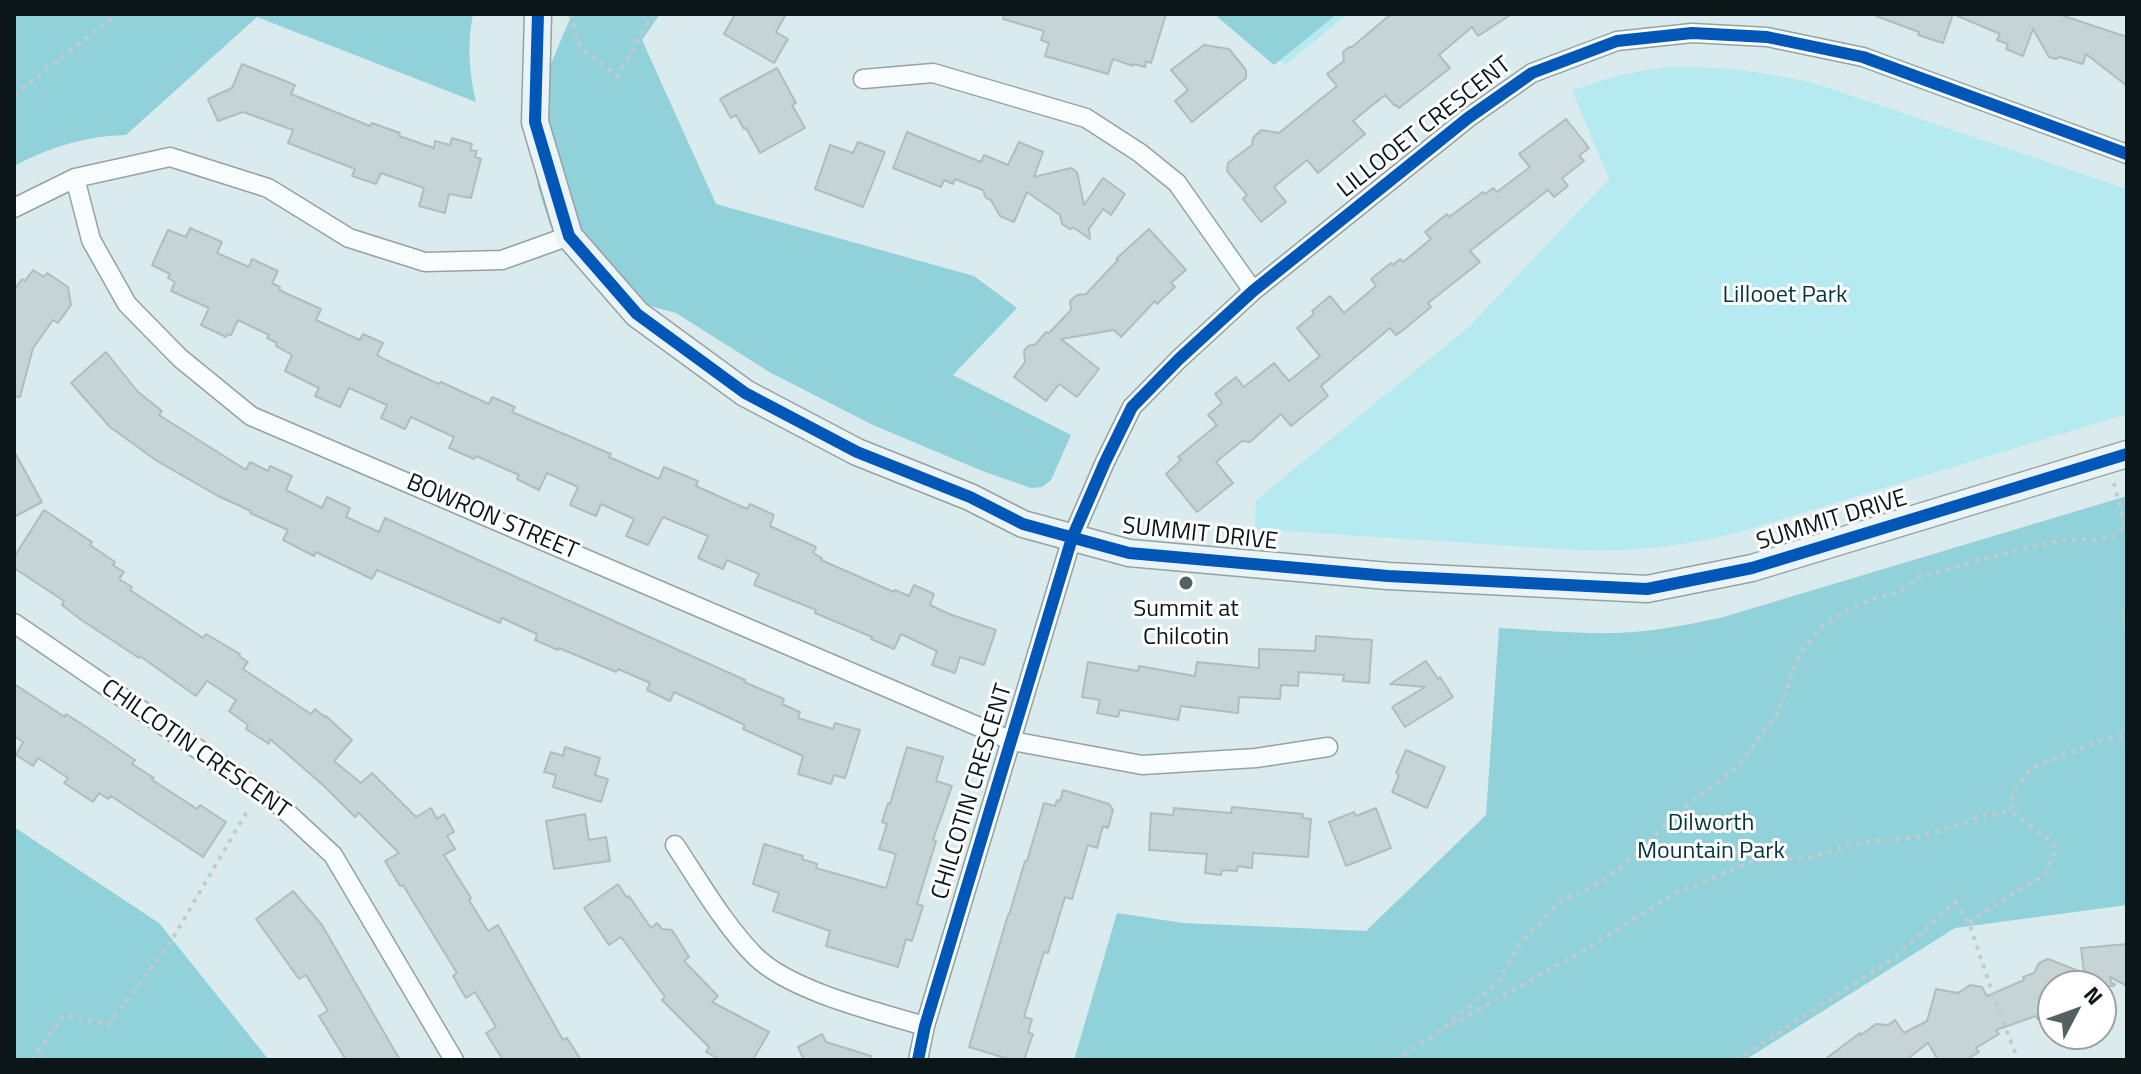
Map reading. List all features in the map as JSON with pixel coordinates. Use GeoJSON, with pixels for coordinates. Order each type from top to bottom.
{"type":"FeatureCollection","features":[{"type":"Feature","properties":{"kind":"street","name":"SUMMIT DRIVE"},"geometry":{"type":"LineString","coordinates":[[538,14],[535,122],[569,236],[637,314],[745,393],[857,452],[970,497],[1023,524],[1072,538],[1129,553],[1159,556],[1388,576],[1647,589],[1752,568],[2117,457]]}},
{"type":"Feature","properties":{"kind":"street","name":"LILLOOET CRESCENT"},"geometry":{"type":"LineString","coordinates":[[1072,538],[1132,407],[1253,291],[1468,118],[1532,73],[1617,41],[1692,33],[1767,37],[1863,57],[2127,154]]}},
{"type":"Feature","properties":{"kind":"street"},"geometry":{"type":"LineString","coordinates":[[863,79],[933,73],[1086,118],[1140,153],[1177,183],[1253,291]]}},
{"type":"Feature","properties":{"kind":"street"},"geometry":{"type":"LineString","coordinates":[[14,208],[75,178],[170,157],[268,188],[349,238],[425,262],[502,260],[569,236]]}},
{"type":"Feature","properties":{"kind":"street","name":"BOWRON STREET"},"geometry":{"type":"LineString","coordinates":[[75,178],[91,240],[127,304],[180,358],[251,416],[1012,741],[1142,765],[1256,758],[1328,747]]}},
{"type":"Feature","properties":{"kind":"street","name":"CHILCOTIN CRESCENT"},"geometry":{"type":"LineString","coordinates":[[918,1060],[925,1026],[1072,538]]}},
{"type":"Feature","properties":{"kind":"street","name":"CHILCOTIN CRESCENT"},"geometry":{"type":"LineString","coordinates":[[14,623],[278,804],[333,855],[454,1060]]}},
{"type":"Feature","properties":{"kind":"street"},"geometry":{"type":"LineString","coordinates":[[675,845],[715,906],[756,957],[796,984],[925,1026]]}},
{"type":"Feature","properties":{"kind":"path"},"geometry":{"type":"LineString","coordinates":[[14,95],[117,14]]}},
{"type":"Feature","properties":{"kind":"path"},"geometry":{"type":"LineString","coordinates":[[570,14],[580,47],[617,76],[653,14]]}},
{"type":"Feature","properties":{"kind":"path"},"geometry":{"type":"LineString","coordinates":[[1442,1030],[1497,983],[1519,945],[1559,902],[1602,882],[1641,851],[1673,816],[1739,765],[1777,714],[1800,653],[1823,626],[1853,607],[1897,593],[1919,577],[2064,540],[2112,537],[2127,526],[2117,457]]}},
{"type":"Feature","properties":{"kind":"path"},"geometry":{"type":"LineString","coordinates":[[2127,613],[2124,615],[2127,628]]}},
{"type":"Feature","properties":{"kind":"path"},"geometry":{"type":"LineString","coordinates":[[2010,811],[2014,791],[2031,768],[2096,742],[2127,735]]}},
{"type":"Feature","properties":{"kind":"path"},"geometry":{"type":"LineString","coordinates":[[32,1060],[64,1015],[108,1025],[170,943],[259,792]]}},
{"type":"Feature","properties":{"kind":"path"},"geometry":{"type":"LineString","coordinates":[[1395,1060],[1583,951],[1674,894],[1753,861],[1808,858],[1852,844],[1918,837],[1990,814],[2010,811],[2051,841],[2056,850],[2044,875],[1969,923]]}},
{"type":"Feature","properties":{"kind":"path"},"geometry":{"type":"LineString","coordinates":[[1736,1060],[1894,958],[1955,902],[1969,923],[1990,989],[2018,1060]]}},
{"type":"Feature","properties":{"kind":"green space"},"geometry":{"type":"Polygon","coordinates":[[[14,14],[473,14],[470,58],[476,102],[257,17],[126,135],[68,144],[14,166],[14,14]]]}},
{"type":"Feature","properties":{"kind":"green space"},"geometry":{"type":"Polygon","coordinates":[[[572,14],[660,14],[642,40],[716,204],[974,276],[1017,308],[953,375],[1071,435],[1051,480],[1042,487],[1031,488],[873,425],[771,373],[676,313],[635,302],[584,272],[550,225],[538,187],[536,166],[547,73],[572,14]]]}},
{"type":"Feature","properties":{"kind":"green space"},"geometry":{"type":"Polygon","coordinates":[[[1214,14],[1337,14],[1274,65],[1214,14]]]}},
{"type":"Feature","properties":{"kind":"green space"},"geometry":{"type":"Polygon","coordinates":[[[1226,14],[1348,14],[1285,65],[1226,14]]]}},
{"type":"Feature","properties":{"kind":"green space","name":"Lillooet Park"},"geometry":{"type":"Polygon","coordinates":[[[1666,67],[1741,70],[1814,83],[2127,189],[2127,414],[1743,531],[1659,547],[1574,550],[1255,529],[1256,500],[1470,326],[1609,179],[1572,90],[1620,75],[1666,67]]]}},
{"type":"Feature","properties":{"kind":"green space","name":"Dilworth Mountain Park"},"geometry":{"type":"Polygon","coordinates":[[[2127,496],[2127,905],[1955,928],[1745,1060],[1074,1060],[1117,913],[1183,923],[1366,931],[1486,815],[1499,628],[1616,633],[1655,630],[1720,618],[2127,496]]]}},
{"type":"Feature","properties":{"kind":"green space"},"geometry":{"type":"Polygon","coordinates":[[[14,827],[159,923],[269,1060],[14,1060],[14,827]]]}},
{"type":"Feature","properties":{"kind":"building"},"geometry":{"type":"Polygon","coordinates":[[[735,14],[786,14],[776,32],[788,39],[774,63],[724,34],[735,14]]]}},
{"type":"Feature","properties":{"kind":"building"},"geometry":{"type":"Polygon","coordinates":[[[1004,14],[1166,14],[1151,63],[1146,61],[1145,67],[1133,66],[1113,59],[1108,74],[1045,56],[1049,43],[1041,40],[1044,31],[1003,19],[1004,14]]]}},
{"type":"Feature","properties":{"kind":"building"},"geometry":{"type":"Polygon","coordinates":[[[1391,14],[1512,14],[1478,36],[1472,27],[1439,55],[1450,68],[1399,108],[1385,95],[1353,121],[1365,134],[1318,173],[1307,160],[1274,187],[1286,202],[1261,222],[1243,199],[1247,195],[1227,171],[1228,163],[1252,145],[1253,138],[1261,130],[1279,133],[1337,86],[1327,74],[1344,61],[1343,52],[1391,14]]]}},
{"type":"Feature","properties":{"kind":"building"},"geometry":{"type":"Polygon","coordinates":[[[1876,14],[1953,14],[1943,43],[1918,35],[1919,32],[1876,14]]]}},
{"type":"Feature","properties":{"kind":"building"},"geometry":{"type":"Polygon","coordinates":[[[1953,14],[2058,14],[2127,37],[2127,86],[2086,54],[2083,64],[2049,57],[2033,29],[2023,56],[2006,49],[2008,44],[1997,40],[2000,34],[1953,14]]]}},
{"type":"Feature","properties":{"kind":"building"},"geometry":{"type":"Polygon","coordinates":[[[1204,45],[1229,49],[1246,70],[1246,78],[1192,122],[1175,101],[1188,90],[1171,70],[1204,45]]]}},
{"type":"Feature","properties":{"kind":"building"},"geometry":{"type":"Polygon","coordinates":[[[242,64],[295,85],[291,94],[370,126],[372,123],[434,148],[435,141],[450,145],[452,138],[472,144],[470,150],[477,151],[475,157],[481,159],[471,198],[449,194],[445,213],[419,206],[424,188],[381,173],[376,184],[352,176],[355,169],[288,143],[293,130],[243,112],[218,121],[208,99],[232,88],[242,64]]]}},
{"type":"Feature","properties":{"kind":"building"},"geometry":{"type":"Polygon","coordinates":[[[777,68],[796,103],[792,105],[805,128],[760,153],[746,128],[736,115],[731,118],[720,99],[777,68]]]}},
{"type":"Feature","properties":{"kind":"building"},"geometry":{"type":"Polygon","coordinates":[[[1566,119],[1589,148],[1579,156],[1584,161],[1562,178],[1568,186],[1554,197],[1548,190],[1470,251],[1480,262],[1428,303],[1431,307],[1402,331],[1396,335],[1390,328],[1321,386],[1328,396],[1291,426],[1281,414],[1250,442],[1242,441],[1216,462],[1233,483],[1197,512],[1166,474],[1181,460],[1178,457],[1217,425],[1208,415],[1222,403],[1215,394],[1236,377],[1244,387],[1274,363],[1289,381],[1320,356],[1297,328],[1314,314],[1312,311],[1330,296],[1344,313],[1376,286],[1371,279],[1391,263],[1393,265],[1400,259],[1403,262],[1431,239],[1425,232],[1447,214],[1449,217],[1483,192],[1485,194],[1493,188],[1497,192],[1530,167],[1519,154],[1566,119]]]}},
{"type":"Feature","properties":{"kind":"building"},"geometry":{"type":"Polygon","coordinates":[[[907,132],[981,162],[984,155],[1008,165],[1019,142],[1043,152],[1034,177],[1071,168],[1077,172],[1084,205],[1103,178],[1125,194],[1111,215],[1103,209],[1089,229],[1090,239],[1062,224],[1060,215],[1027,192],[1014,222],[1000,216],[983,190],[955,179],[953,184],[944,180],[941,187],[893,168],[907,132]]]}},
{"type":"Feature","properties":{"kind":"building"},"geometry":{"type":"Polygon","coordinates":[[[858,142],[885,152],[863,207],[815,189],[830,145],[853,153],[858,142]]]}},
{"type":"Feature","properties":{"kind":"building"},"geometry":{"type":"Polygon","coordinates":[[[190,228],[222,242],[217,253],[249,267],[252,259],[278,271],[272,283],[280,287],[279,290],[321,309],[316,320],[360,340],[363,334],[383,343],[377,355],[386,360],[489,404],[492,397],[515,407],[512,412],[611,454],[609,457],[659,479],[664,467],[698,481],[696,486],[747,509],[750,504],[774,515],[770,526],[816,547],[813,553],[821,560],[894,592],[909,596],[914,585],[934,594],[930,605],[996,630],[984,665],[960,657],[955,673],[932,665],[937,651],[901,634],[894,649],[871,639],[815,613],[816,610],[754,585],[759,574],[727,560],[723,569],[698,558],[708,536],[663,517],[648,545],[626,536],[634,519],[601,504],[596,516],[570,505],[578,487],[547,473],[539,490],[517,479],[519,475],[449,448],[454,437],[411,417],[405,429],[381,418],[387,405],[349,388],[340,407],[315,396],[319,388],[285,371],[292,355],[276,346],[277,343],[267,338],[269,335],[238,320],[231,335],[227,334],[226,337],[201,325],[209,308],[171,291],[175,282],[168,278],[170,274],[152,265],[168,230],[186,237],[190,228]]]}},
{"type":"Feature","properties":{"kind":"building"},"geometry":{"type":"Polygon","coordinates":[[[1149,229],[1186,270],[1171,283],[1175,287],[1157,304],[1155,301],[1121,337],[1114,330],[1061,339],[1099,369],[1077,397],[1059,384],[1046,401],[1014,377],[1025,362],[1024,351],[1036,344],[1046,332],[1049,333],[1071,310],[1070,301],[1077,295],[1086,294],[1116,259],[1149,229]]]}},
{"type":"Feature","properties":{"kind":"building"},"geometry":{"type":"Polygon","coordinates":[[[33,270],[44,277],[47,273],[68,287],[71,305],[58,323],[53,320],[33,348],[20,397],[14,396],[14,290],[33,270]]]}},
{"type":"Feature","properties":{"kind":"building"},"geometry":{"type":"Polygon","coordinates":[[[106,352],[138,392],[162,411],[159,415],[246,470],[250,462],[268,471],[270,466],[292,476],[286,490],[322,508],[327,497],[350,508],[346,517],[379,532],[385,518],[745,680],[784,699],[782,704],[800,712],[798,718],[833,729],[835,723],[860,730],[845,778],[834,775],[831,784],[798,774],[803,756],[743,729],[745,725],[674,692],[670,701],[647,690],[650,683],[535,640],[537,634],[502,618],[500,623],[377,570],[372,579],[283,540],[288,530],[250,513],[157,461],[110,427],[71,383],[106,352]]]}},
{"type":"Feature","properties":{"kind":"building"},"geometry":{"type":"Polygon","coordinates":[[[14,451],[42,502],[14,517],[14,451]]]}},
{"type":"Feature","properties":{"kind":"building"},"geometry":{"type":"Polygon","coordinates":[[[44,510],[92,542],[90,545],[115,562],[113,565],[124,572],[119,579],[132,587],[130,590],[203,638],[206,634],[240,654],[248,662],[243,669],[311,714],[315,709],[326,716],[352,740],[334,761],[361,783],[372,773],[416,817],[431,808],[437,819],[444,814],[454,832],[447,836],[455,849],[444,855],[471,898],[469,900],[488,931],[498,925],[563,1040],[567,1038],[581,1060],[503,1060],[486,1033],[496,1027],[475,992],[466,998],[453,976],[457,973],[385,861],[399,853],[359,813],[355,817],[270,739],[269,744],[246,729],[248,725],[229,711],[236,700],[207,681],[196,696],[80,619],[62,605],[64,601],[14,568],[14,557],[44,510]]]}},
{"type":"Feature","properties":{"kind":"building"},"geometry":{"type":"Polygon","coordinates":[[[1316,636],[1372,640],[1369,683],[1343,681],[1344,675],[1299,672],[1298,686],[1281,685],[1280,699],[1239,697],[1238,713],[1181,706],[1178,720],[1120,710],[1118,717],[1097,713],[1100,700],[1082,697],[1088,662],[1138,671],[1139,666],[1195,676],[1197,662],[1259,668],[1259,649],[1315,651],[1316,636]]]}},
{"type":"Feature","properties":{"kind":"building"},"geometry":{"type":"Polygon","coordinates":[[[1426,661],[1453,697],[1405,727],[1392,707],[1425,687],[1390,684],[1426,661]]]}},
{"type":"Feature","properties":{"kind":"building"},"geometry":{"type":"Polygon","coordinates":[[[14,684],[135,760],[132,764],[197,809],[200,805],[226,822],[203,857],[111,796],[108,799],[99,793],[93,802],[64,783],[68,778],[38,758],[33,766],[16,755],[23,742],[14,736],[14,684]]]}},
{"type":"Feature","properties":{"kind":"building"},"geometry":{"type":"Polygon","coordinates":[[[565,747],[600,758],[595,775],[608,779],[601,802],[553,787],[556,775],[544,772],[551,752],[563,756],[565,747]]]}},
{"type":"Feature","properties":{"kind":"building"},"geometry":{"type":"Polygon","coordinates":[[[907,747],[943,757],[936,781],[952,786],[933,840],[936,841],[917,904],[923,906],[912,941],[906,939],[898,967],[826,946],[830,931],[773,911],[779,893],[753,884],[764,844],[803,856],[802,859],[817,864],[816,868],[886,888],[896,854],[879,849],[887,824],[882,822],[907,747]]]}},
{"type":"Feature","properties":{"kind":"building"},"geometry":{"type":"Polygon","coordinates":[[[1406,750],[1445,767],[1427,808],[1392,792],[1406,750]]]}},
{"type":"Feature","properties":{"kind":"building"},"geometry":{"type":"Polygon","coordinates":[[[1063,790],[1109,804],[1113,810],[1108,828],[1103,826],[1097,848],[1088,845],[1072,899],[1065,897],[1024,1017],[1032,1019],[1028,1033],[1033,1034],[1024,1060],[1012,1060],[969,1047],[1044,803],[1055,806],[1063,790]]]}},
{"type":"Feature","properties":{"kind":"building"},"geometry":{"type":"Polygon","coordinates":[[[1232,807],[1303,814],[1302,818],[1311,819],[1308,857],[1253,853],[1252,868],[1238,866],[1237,871],[1222,870],[1221,875],[1205,873],[1207,854],[1149,850],[1151,813],[1173,815],[1174,808],[1231,813],[1232,807]]]}},
{"type":"Feature","properties":{"kind":"building"},"geometry":{"type":"Polygon","coordinates":[[[1376,808],[1391,848],[1346,866],[1329,822],[1354,812],[1356,816],[1376,808]]]}},
{"type":"Feature","properties":{"kind":"building"},"geometry":{"type":"Polygon","coordinates":[[[585,814],[589,840],[606,837],[610,861],[554,869],[546,821],[585,814]]]}},
{"type":"Feature","properties":{"kind":"building"},"geometry":{"type":"Polygon","coordinates":[[[618,884],[651,928],[657,923],[662,929],[672,930],[689,957],[684,961],[718,996],[712,1002],[769,1032],[753,1060],[720,1060],[706,1052],[709,1047],[662,1000],[665,997],[621,937],[609,945],[584,908],[618,884]]]}},
{"type":"Feature","properties":{"kind":"building"},"geometry":{"type":"Polygon","coordinates":[[[293,891],[322,925],[400,1060],[346,1060],[319,1016],[328,1011],[306,975],[299,979],[256,919],[293,891]]]}},
{"type":"Feature","properties":{"kind":"building"},"geometry":{"type":"Polygon","coordinates":[[[2127,944],[2127,986],[2117,981],[2117,970],[2084,970],[2081,948],[2127,944]]]}},
{"type":"Feature","properties":{"kind":"building"},"geometry":{"type":"Polygon","coordinates":[[[2048,959],[2076,970],[2037,970],[2037,1019],[2036,1016],[1996,1030],[1999,1034],[1976,1048],[1979,1052],[1966,1060],[1938,1060],[1928,1043],[1906,1060],[1824,1060],[1876,1024],[1888,1025],[1895,1020],[1904,1033],[1927,1021],[1936,989],[1958,993],[1970,985],[1982,987],[1987,996],[2024,980],[2023,977],[2034,973],[2039,963],[2048,959]]]}},
{"type":"Feature","properties":{"kind":"building"},"geometry":{"type":"Polygon","coordinates":[[[822,1034],[826,1042],[871,1056],[871,1060],[804,1060],[798,1047],[822,1034]]]}},
{"type":"Feature","properties":{"kind":"cycle path"},"geometry":{"type":"LineString","coordinates":[[538,14],[535,122],[569,236],[637,314],[745,393],[857,452],[970,497],[1023,524],[1129,553],[1388,576],[1647,589],[1752,568],[2127,454]]}},
{"type":"Feature","properties":{"kind":"cycle path"},"geometry":{"type":"LineString","coordinates":[[918,1060],[925,1026],[1072,538],[1132,407],[1253,291],[1468,118],[1532,73],[1617,41],[1692,33],[1767,37],[1863,57],[2127,154]]}},
{"type":"Feature","properties":{"kind":"place","name":"Summit at Chilcotin"},"geometry":{"type":"Point","coordinates":[1186,583]}}]}
